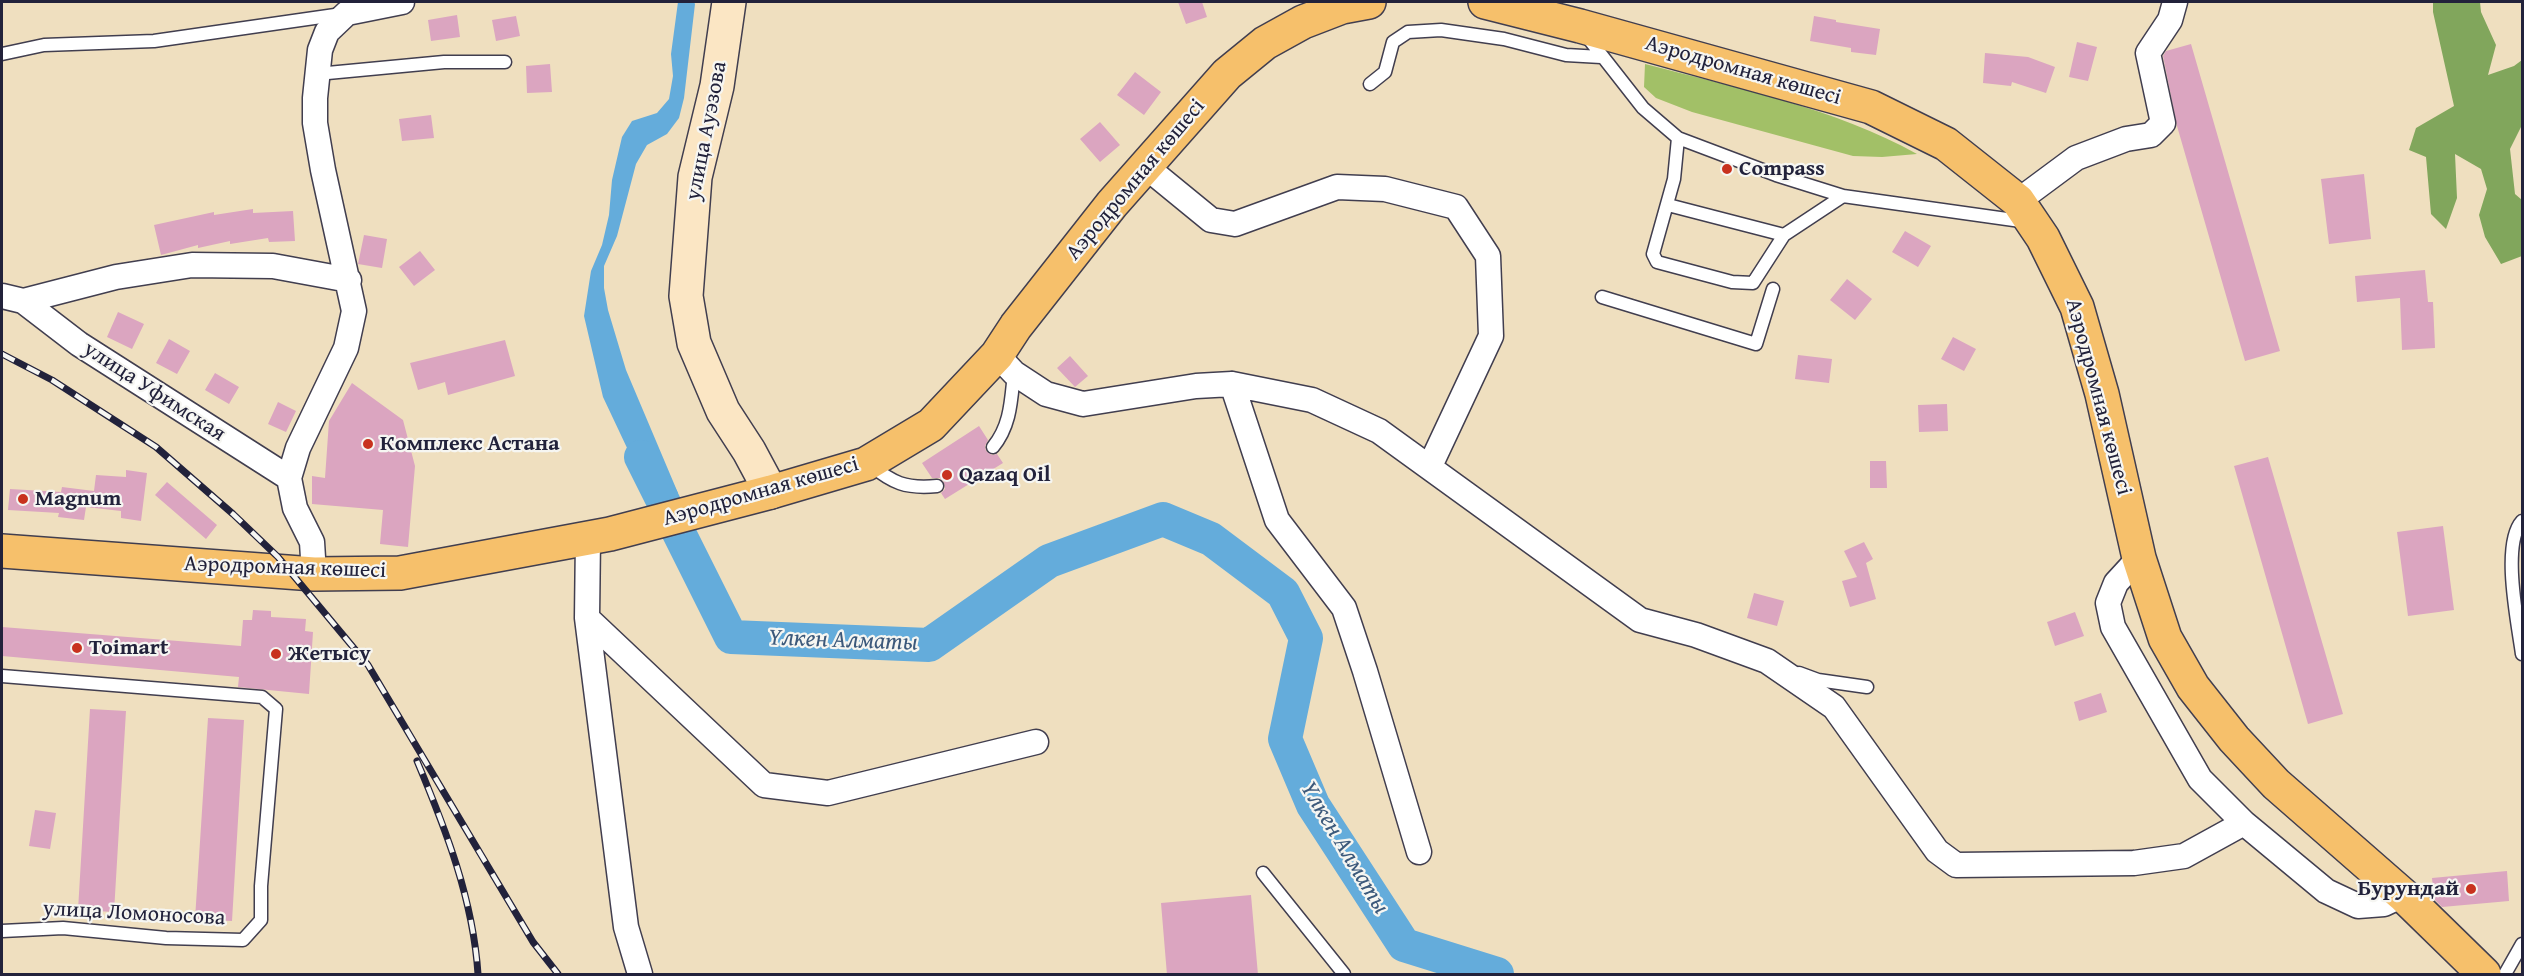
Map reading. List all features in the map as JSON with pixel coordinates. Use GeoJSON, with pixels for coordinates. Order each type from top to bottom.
{"type":"FeatureCollection","features":[{"type":"Feature","properties":{"kind":"main road","name":"улица Ауэзова"},"geometry":{"type":"LineString","coordinates":[[729,2],[717,86],[694,177],[686,296],[694,343],[723,411],[749,451],[771,492]]}},
{"type":"Feature","properties":{"kind":"main road","name":"Аэродромная көшесі"},"geometry":{"type":"LineString","coordinates":[[2,551],[314,574],[400,573],[599,536],[771,492],[868,463],[931,425],[1005,364],[1045,289],[1145,166],[1227,74],[1265,43],[1303,22],[1342,6],[1369,2]]}},
{"type":"Feature","properties":{"kind":"main road","name":"Аэродромная көшесі"},"geometry":{"type":"LineString","coordinates":[[1485,2],[1871,107],[1946,144],[2026,212],[2077,307],[2102,393],[2139,558],[2164,638],[2193,687],[2234,739],[2276,784],[2403,895],[2484,975]]}},
{"type":"Feature","properties":{"kind":"street"},"geometry":{"type":"LineString","coordinates":[[314,574],[312,543],[295,508],[289,478],[298,448],[346,348],[354,311],[315,123],[320,50],[327,32],[347,13],[402,2]]}},
{"type":"Feature","properties":{"kind":"street"},"geometry":{"type":"LineString","coordinates":[[2026,212],[2076,158],[2126,139],[2151,135],[2163,123],[2148,53],[2170,20],[2175,2]]}},
{"type":"Feature","properties":{"kind":"street"},"geometry":{"type":"LineString","coordinates":[[1145,166],[1211,220],[1235,224],[1337,187],[1386,189],[1456,207],[1488,256],[1491,336],[1430,466]]}},
{"type":"Feature","properties":{"kind":"street"},"geometry":{"type":"LineString","coordinates":[[12,298],[116,277],[192,265],[273,266],[349,280]]}},
{"type":"Feature","properties":{"kind":"street","name":"улица Уфимская"},"geometry":{"type":"LineString","coordinates":[[12,298],[79,344],[289,478]]}},
{"type":"Feature","properties":{"kind":"street"},"geometry":{"type":"LineString","coordinates":[[1005,364],[1046,393],[1083,404],[1196,386],[1232,384],[1312,400],[1379,431],[1640,620],[1696,635],[1767,661],[1834,707],[1937,851],[1956,865],[2134,863],[2184,856],[2244,823]]}},
{"type":"Feature","properties":{"kind":"street"},"geometry":{"type":"LineString","coordinates":[[1232,384],[1276,520],[1344,608],[1419,852]]}},
{"type":"Feature","properties":{"kind":"street"},"geometry":{"type":"LineString","coordinates":[[599,536],[586,618],[626,927],[640,975]]}},
{"type":"Feature","properties":{"kind":"street"},"geometry":{"type":"LineString","coordinates":[[2139,558],[2116,583],[2108,603],[2113,627],[2200,778],[2244,823],[2326,891],[2358,906],[2384,904],[2403,895]]}},
{"type":"Feature","properties":{"kind":"street"},"geometry":{"type":"LineString","coordinates":[[586,618],[764,785],[828,793],[1036,742]]}},
{"type":"Feature","properties":{"kind":"lane"},"geometry":{"type":"LineString","coordinates":[[2,54],[44,45],[154,42],[347,13]]}},
{"type":"Feature","properties":{"kind":"lane"},"geometry":{"type":"LineString","coordinates":[[1580,26],[1601,57],[1643,108],[1678,138],[1776,175],[1844,196],[2026,212]]}},
{"type":"Feature","properties":{"kind":"lane"},"geometry":{"type":"LineString","coordinates":[[1370,84],[1386,72],[1393,42],[1408,32],[1451,32],[1504,39],[1566,55],[1601,57]]}},
{"type":"Feature","properties":{"kind":"lane"},"geometry":{"type":"LineString","coordinates":[[317,74],[444,62],[505,62]]}},
{"type":"Feature","properties":{"kind":"lane"},"geometry":{"type":"LineString","coordinates":[[1678,138],[1674,179],[1653,254],[1657,262],[1732,282],[1753,283],[1784,236],[1844,196]]}},
{"type":"Feature","properties":{"kind":"lane"},"geometry":{"type":"LineString","coordinates":[[1668,205],[1784,236]]}},
{"type":"Feature","properties":{"kind":"lane"},"geometry":{"type":"LineString","coordinates":[[1602,297],[1756,344],[1773,289]]}},
{"type":"Feature","properties":{"kind":"lane"},"geometry":{"type":"LineString","coordinates":[[993,447],[1003,435],[1009,417],[1005,364]]}},
{"type":"Feature","properties":{"kind":"lane"},"geometry":{"type":"LineString","coordinates":[[868,463],[900,485],[917,488],[937,486]]}},
{"type":"Feature","properties":{"kind":"lane"},"geometry":{"type":"LineString","coordinates":[[2523,521],[2513,541],[2512,579],[2523,654]]}},
{"type":"Feature","properties":{"kind":"lane"},"geometry":{"type":"LineString","coordinates":[[1767,661],[1818,680],[1867,687]]}},
{"type":"Feature","properties":{"kind":"lane","name":"улица Ломоносова"},"geometry":{"type":"LineString","coordinates":[[2,676],[262,697],[276,709],[261,886],[261,920],[243,940],[166,938],[63,928],[2,933]]}},
{"type":"Feature","properties":{"kind":"lane"},"geometry":{"type":"LineString","coordinates":[[1263,873],[1344,975]]}},
{"type":"Feature","properties":{"kind":"lane"},"geometry":{"type":"LineString","coordinates":[[2505,975],[2523,945]]}},
{"type":"Feature","properties":{"kind":"green space"},"geometry":{"type":"Polygon","coordinates":[[[2433,2],[2480,2],[2481,12],[2496,45],[2488,75],[2514,66],[2522,60],[2522,125],[2510,149],[2515,194],[2522,200],[2522,256],[2501,264],[2485,237],[2479,215],[2487,189],[2481,169],[2455,154],[2457,198],[2446,229],[2431,214],[2426,157],[2409,150],[2416,128],[2454,106],[2433,12],[2433,2]]]}},
{"type":"Feature","properties":{"kind":"green space"},"geometry":{"type":"Polygon","coordinates":[[[1645,64],[1819,112],[1886,138],[1917,154],[1882,157],[1853,156],[1692,112],[1656,98],[1644,87],[1645,64]]]}},
{"type":"Feature","properties":{"kind":"water"},"geometry":{"type":"Polygon","coordinates":[[[678,2],[694,2],[695,4],[684,98],[679,118],[667,134],[647,145],[636,164],[617,236],[604,266],[604,288],[608,310],[626,370],[678,493],[653,503],[603,397],[584,316],[591,271],[602,245],[609,215],[612,180],[622,137],[632,121],[657,113],[669,99],[673,76],[671,54],[678,2]]]}},
{"type":"Feature","properties":{"kind":"building"},"geometry":{"type":"Polygon","coordinates":[[[1178,2],[1202,2],[1207,17],[1186,24],[1178,2]]]}},
{"type":"Feature","properties":{"kind":"building"},"geometry":{"type":"Polygon","coordinates":[[[457,15],[460,37],[431,41],[428,20],[457,15]]]}},
{"type":"Feature","properties":{"kind":"building"},"geometry":{"type":"Polygon","coordinates":[[[516,16],[520,36],[496,41],[492,20],[516,16]]]}},
{"type":"Feature","properties":{"kind":"building"},"geometry":{"type":"Polygon","coordinates":[[[1814,16],[1880,29],[1876,55],[1851,52],[1851,48],[1810,41],[1814,16]]]}},
{"type":"Feature","properties":{"kind":"building"},"geometry":{"type":"Polygon","coordinates":[[[2077,42],[2097,47],[2088,81],[2069,77],[2077,42]]]}},
{"type":"Feature","properties":{"kind":"building"},"geometry":{"type":"Polygon","coordinates":[[[2191,44],[2280,351],[2245,361],[2177,126],[2163,56],[2166,51],[2191,44]]]}},
{"type":"Feature","properties":{"kind":"building"},"geometry":{"type":"Polygon","coordinates":[[[1985,53],[2028,57],[2055,67],[2046,93],[2012,82],[2011,86],[1983,83],[1985,53]]]}},
{"type":"Feature","properties":{"kind":"building"},"geometry":{"type":"Polygon","coordinates":[[[550,64],[552,92],[527,93],[526,66],[550,64]]]}},
{"type":"Feature","properties":{"kind":"building"},"geometry":{"type":"Polygon","coordinates":[[[1135,72],[1161,92],[1144,115],[1117,95],[1135,72]]]}},
{"type":"Feature","properties":{"kind":"building"},"geometry":{"type":"Polygon","coordinates":[[[431,115],[434,138],[402,141],[399,119],[431,115]]]}},
{"type":"Feature","properties":{"kind":"building"},"geometry":{"type":"Polygon","coordinates":[[[1100,122],[1120,145],[1100,162],[1080,139],[1100,122]]]}},
{"type":"Feature","properties":{"kind":"building"},"geometry":{"type":"Polygon","coordinates":[[[2364,174],[2371,239],[2329,244],[2321,179],[2364,174]]]}},
{"type":"Feature","properties":{"kind":"building"},"geometry":{"type":"Polygon","coordinates":[[[253,209],[253,213],[293,211],[295,241],[269,242],[268,238],[230,244],[230,241],[198,248],[198,245],[161,255],[154,225],[214,212],[214,215],[253,209]]]}},
{"type":"Feature","properties":{"kind":"building"},"geometry":{"type":"Polygon","coordinates":[[[1905,231],[1931,246],[1918,267],[1892,252],[1905,231]]]}},
{"type":"Feature","properties":{"kind":"building"},"geometry":{"type":"Polygon","coordinates":[[[364,235],[387,239],[382,268],[358,264],[364,235]]]}},
{"type":"Feature","properties":{"kind":"building"},"geometry":{"type":"Polygon","coordinates":[[[420,251],[435,270],[414,286],[399,267],[420,251]]]}},
{"type":"Feature","properties":{"kind":"building"},"geometry":{"type":"Polygon","coordinates":[[[2425,270],[2428,302],[2433,302],[2435,348],[2402,350],[2400,298],[2357,302],[2355,276],[2425,270]]]}},
{"type":"Feature","properties":{"kind":"building"},"geometry":{"type":"Polygon","coordinates":[[[1847,279],[1872,299],[1855,320],[1830,300],[1847,279]]]}},
{"type":"Feature","properties":{"kind":"building"},"geometry":{"type":"Polygon","coordinates":[[[118,312],[144,324],[132,349],[107,337],[118,312]]]}},
{"type":"Feature","properties":{"kind":"building"},"geometry":{"type":"Polygon","coordinates":[[[1953,337],[1976,349],[1964,371],[1941,359],[1953,337]]]}},
{"type":"Feature","properties":{"kind":"building"},"geometry":{"type":"Polygon","coordinates":[[[169,339],[190,351],[177,374],[156,363],[169,339]]]}},
{"type":"Feature","properties":{"kind":"building"},"geometry":{"type":"Polygon","coordinates":[[[505,340],[515,376],[448,395],[445,382],[418,390],[410,363],[505,340]]]}},
{"type":"Feature","properties":{"kind":"building"},"geometry":{"type":"Polygon","coordinates":[[[1798,355],[1832,359],[1829,383],[1795,379],[1798,355]]]}},
{"type":"Feature","properties":{"kind":"building"},"geometry":{"type":"Polygon","coordinates":[[[1070,356],[1088,376],[1075,387],[1057,368],[1070,356]]]}},
{"type":"Feature","properties":{"kind":"building"},"geometry":{"type":"Polygon","coordinates":[[[215,373],[239,387],[229,404],[205,390],[215,373]]]}},
{"type":"Feature","properties":{"kind":"building","name":"Комплекс Астана"},"geometry":{"type":"Polygon","coordinates":[[[352,383],[403,420],[415,466],[408,547],[380,544],[383,510],[312,504],[312,476],[325,478],[329,421],[352,383]]]}},
{"type":"Feature","properties":{"kind":"building"},"geometry":{"type":"Polygon","coordinates":[[[278,402],[296,411],[286,432],[268,424],[278,402]]]}},
{"type":"Feature","properties":{"kind":"building"},"geometry":{"type":"Polygon","coordinates":[[[1947,404],[1948,431],[1919,432],[1918,405],[1947,404]]]}},
{"type":"Feature","properties":{"kind":"building"},"geometry":{"type":"Polygon","coordinates":[[[979,426],[988,440],[985,446],[986,451],[992,455],[997,454],[1003,463],[945,499],[941,493],[945,489],[944,482],[940,478],[932,478],[922,463],[979,426]]]}},
{"type":"Feature","properties":{"kind":"building"},"geometry":{"type":"Polygon","coordinates":[[[2268,457],[2343,714],[2308,724],[2234,466],[2268,457]]]}},
{"type":"Feature","properties":{"kind":"building"},"geometry":{"type":"Polygon","coordinates":[[[1870,461],[1886,461],[1887,488],[1870,488],[1870,461]]]}},
{"type":"Feature","properties":{"kind":"building"},"geometry":{"type":"Polygon","coordinates":[[[126,470],[147,473],[141,521],[121,518],[121,511],[86,507],[84,520],[58,517],[59,513],[8,510],[10,489],[61,492],[62,487],[94,491],[96,475],[126,477],[126,470]]]}},
{"type":"Feature","properties":{"kind":"building"},"geometry":{"type":"Polygon","coordinates":[[[167,482],[217,525],[206,539],[155,495],[167,482]]]}},
{"type":"Feature","properties":{"kind":"building"},"geometry":{"type":"Polygon","coordinates":[[[2443,526],[2454,610],[2408,616],[2397,532],[2443,526]]]}},
{"type":"Feature","properties":{"kind":"building"},"geometry":{"type":"Polygon","coordinates":[[[1864,542],[1873,559],[1866,563],[1876,599],[1850,607],[1842,581],[1857,577],[1844,551],[1864,542]]]}},
{"type":"Feature","properties":{"kind":"building"},"geometry":{"type":"Polygon","coordinates":[[[1754,593],[1784,601],[1777,626],[1747,618],[1754,593]]]}},
{"type":"Feature","properties":{"kind":"building"},"geometry":{"type":"Polygon","coordinates":[[[253,610],[271,611],[271,617],[306,619],[305,631],[313,632],[309,694],[238,687],[239,677],[2,656],[2,627],[241,646],[243,620],[252,620],[253,610]]]}},
{"type":"Feature","properties":{"kind":"building"},"geometry":{"type":"Polygon","coordinates":[[[2075,612],[2084,636],[2055,646],[2047,622],[2075,612]]]}},
{"type":"Feature","properties":{"kind":"building"},"geometry":{"type":"Polygon","coordinates":[[[2101,693],[2107,712],[2079,721],[2074,702],[2101,693]]]}},
{"type":"Feature","properties":{"kind":"building"},"geometry":{"type":"Polygon","coordinates":[[[90,709],[126,711],[114,912],[78,910],[90,709]]]}},
{"type":"Feature","properties":{"kind":"building"},"geometry":{"type":"Polygon","coordinates":[[[208,718],[244,720],[232,921],[195,919],[208,718]]]}},
{"type":"Feature","properties":{"kind":"building"},"geometry":{"type":"Polygon","coordinates":[[[35,810],[56,813],[50,849],[29,846],[35,810]]]}},
{"type":"Feature","properties":{"kind":"building","name":"Бурундай"},"geometry":{"type":"Polygon","coordinates":[[[2507,871],[2509,901],[2442,907],[2434,899],[2432,878],[2507,871]]]}},
{"type":"Feature","properties":{"kind":"building"},"geometry":{"type":"Polygon","coordinates":[[[1251,895],[1258,975],[1167,975],[1161,903],[1251,895]]]}},
{"type":"Feature","properties":{"kind":"waterway","name":"Үлкен Алматы"},"geometry":{"type":"LineString","coordinates":[[641,457],[731,637],[929,645],[1049,561],[1163,519],[1211,539],[1283,593],[1306,638],[1285,739],[1313,805],[1404,945],[1497,974]]}},
{"type":"Feature","properties":{"kind":"railway"},"geometry":{"type":"LineString","coordinates":[[2,354],[52,380],[156,447],[233,514],[278,557],[368,665],[533,942],[558,974]]}},
{"type":"Feature","properties":{"kind":"railway"},"geometry":{"type":"LineString","coordinates":[[417,761],[448,839],[464,892],[478,974]]}},
{"type":"Feature","properties":{"kind":"place","name":"Compass"},"geometry":{"type":"Point","coordinates":[1727,169]}},
{"type":"Feature","properties":{"kind":"place","name":"Комплекс Астана"},"geometry":{"type":"Point","coordinates":[368,444]}},
{"type":"Feature","properties":{"kind":"place","name":"Qazaq Oil"},"geometry":{"type":"Point","coordinates":[947,475]}},
{"type":"Feature","properties":{"kind":"place","name":"Magnum"},"geometry":{"type":"Point","coordinates":[23,499]}},
{"type":"Feature","properties":{"kind":"place","name":"Toimart"},"geometry":{"type":"Point","coordinates":[77,648]}},
{"type":"Feature","properties":{"kind":"place","name":"Жетысу"},"geometry":{"type":"Point","coordinates":[276,654]}},
{"type":"Feature","properties":{"kind":"place","name":"Бурундай"},"geometry":{"type":"Point","coordinates":[2471,889]}}]}
